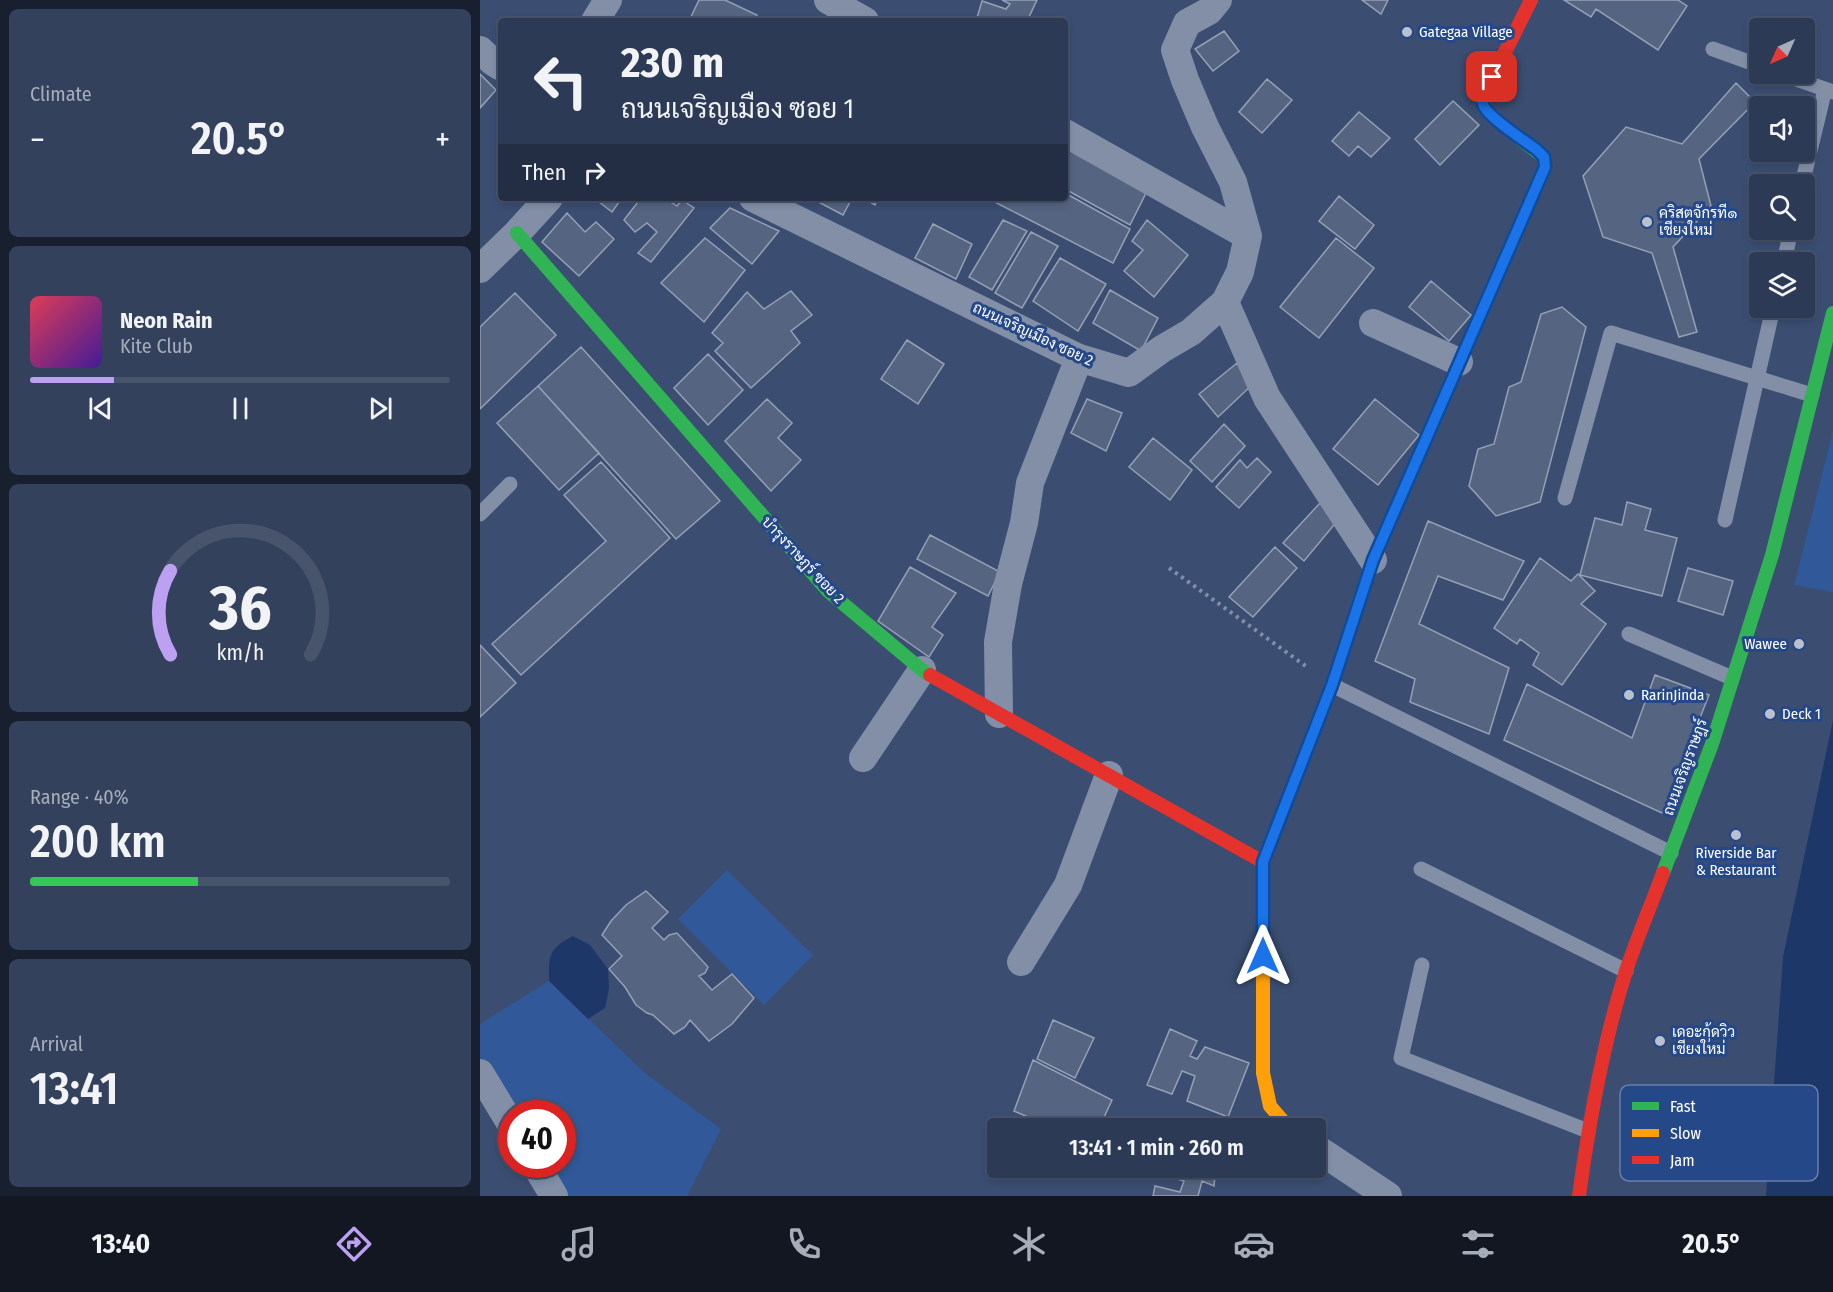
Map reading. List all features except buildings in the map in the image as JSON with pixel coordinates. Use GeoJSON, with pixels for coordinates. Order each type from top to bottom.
{"type":"FeatureCollection","features":[{"type":"Feature","properties":{"kind":"street"},"geometry":{"type":"LineString","coordinates":[[597,18],[608,0]]}},
{"type":"Feature","properties":{"kind":"street"},"geometry":{"type":"LineString","coordinates":[[828,0],[860,18]]}},
{"type":"Feature","properties":{"kind":"street","name":"ถนนเจริญเมือง ซอย 2"},"geometry":{"type":"LineString","coordinates":[[759,201],[1079,358],[1129,373],[1162,349],[1191,332],[1225,302],[1240,272],[1248,236],[1233,182],[1205,127],[1174,50],[1187,24],[1209,11],[1218,0]]}},
{"type":"Feature","properties":{"kind":"street"},"geometry":{"type":"LineString","coordinates":[[1280,1118],[1270,1106],[1263,1073],[1263,862],[1332,685],[1373,560],[1545,167],[1544,157],[1488,113],[1483,104],[1483,96],[1531,0]]}},
{"type":"Feature","properties":{"kind":"street"},"geometry":{"type":"LineString","coordinates":[[480,50],[498,65]]}},
{"type":"Feature","properties":{"kind":"street"},"geometry":{"type":"LineString","coordinates":[[1068,135],[1248,236]]}},
{"type":"Feature","properties":{"kind":"street"},"geometry":{"type":"LineString","coordinates":[[480,269],[546,201]]}},
{"type":"Feature","properties":{"kind":"street","name":"บำรุงราษฏร์ ซอย 2"},"geometry":{"type":"LineString","coordinates":[[517,233],[828,591],[922,670],[1263,862]]}},
{"type":"Feature","properties":{"kind":"street"},"geometry":{"type":"LineString","coordinates":[[1225,302],[1267,398],[1373,560]]}},
{"type":"Feature","properties":{"kind":"street","name":"ถนนเจริญราษฎร์"},"geometry":{"type":"LineString","coordinates":[[1579,1196],[1588,1131],[1626,971],[1712,744],[1772,555],[1833,313]]}},
{"type":"Feature","properties":{"kind":"street"},"geometry":{"type":"LineString","coordinates":[[1372,323],[1460,362]]}},
{"type":"Feature","properties":{"kind":"street"},"geometry":{"type":"LineString","coordinates":[[999,714],[998,642],[1008,584],[1024,523],[1030,483],[1079,358]]}},
{"type":"Feature","properties":{"kind":"street"},"geometry":{"type":"LineString","coordinates":[[862,758],[922,670]]}},
{"type":"Feature","properties":{"kind":"street"},"geometry":{"type":"LineString","coordinates":[[1021,962],[1068,885],[1109,775]]}},
{"type":"Feature","properties":{"kind":"street"},"geometry":{"type":"LineString","coordinates":[[480,1073],[498,1103]]}},
{"type":"Feature","properties":{"kind":"street"},"geometry":{"type":"LineString","coordinates":[[1326,1155],[1388,1196]]}},
{"type":"Feature","properties":{"kind":"street"},"geometry":{"type":"LineString","coordinates":[[543,1178],[554,1196]]}},
{"type":"Feature","properties":{"kind":"lane"},"geometry":{"type":"LineString","coordinates":[[1713,49],[1749,62]]}},
{"type":"Feature","properties":{"kind":"lane"},"geometry":{"type":"LineString","coordinates":[[1805,174],[1829,90],[1811,84]]}},
{"type":"Feature","properties":{"kind":"lane"},"geometry":{"type":"LineString","coordinates":[[1725,520],[1771,318]]}},
{"type":"Feature","properties":{"kind":"lane"},"geometry":{"type":"LineString","coordinates":[[1565,498],[1611,333],[1812,395]]}},
{"type":"Feature","properties":{"kind":"lane"},"geometry":{"type":"LineString","coordinates":[[480,514],[510,484]]}},
{"type":"Feature","properties":{"kind":"lane"},"geometry":{"type":"LineString","coordinates":[[1629,634],[1732,678]]}},
{"type":"Feature","properties":{"kind":"lane"},"geometry":{"type":"LineString","coordinates":[[1332,685],[1671,853]]}},
{"type":"Feature","properties":{"kind":"lane"},"geometry":{"type":"LineString","coordinates":[[1421,870],[1626,971]]}},
{"type":"Feature","properties":{"kind":"lane"},"geometry":{"type":"LineString","coordinates":[[1422,965],[1401,1058],[1588,1131]]}},
{"type":"Feature","properties":{"kind":"path"},"geometry":{"type":"LineString","coordinates":[[1169,568],[1332,685]]}},
{"type":"Feature","properties":{"kind":"shaded area"},"geometry":{"type":"Polygon","coordinates":[[[1833,431],[1833,592],[1794,585],[1833,431]]]}},
{"type":"Feature","properties":{"kind":"shaded area"},"geometry":{"type":"Polygon","coordinates":[[[1833,720],[1833,1196],[1766,1196],[1767,1181],[1818,1181],[1818,1085],[1774,1085],[1783,957],[1833,720]]]}},
{"type":"Feature","properties":{"kind":"shaded area"},"geometry":{"type":"Polygon","coordinates":[[[727,870],[813,955],[764,1005],[678,919],[727,870]]]}},
{"type":"Feature","properties":{"kind":"shaded area"},"geometry":{"type":"Polygon","coordinates":[[[573,936],[590,945],[608,969],[609,989],[605,1008],[588,1019],[549,981],[549,965],[554,949],[573,936]]]}},
{"type":"Feature","properties":{"kind":"shaded area"},"geometry":{"type":"Polygon","coordinates":[[[549,981],[646,1074],[721,1129],[687,1196],[554,1196],[543,1178],[576,1178],[576,1100],[502,1100],[480,1073],[480,1024],[549,981]]]}},
{"type":"Feature","properties":{"kind":"traffic: fast"},"geometry":{"type":"LineString","coordinates":[[1356,611],[1373,560],[1545,167],[1544,157],[1509,130]]}},
{"type":"Feature","properties":{"kind":"traffic: fast"},"geometry":{"type":"LineString","coordinates":[[517,233],[828,591],[930,675]]}},
{"type":"Feature","properties":{"kind":"traffic: fast"},"geometry":{"type":"LineString","coordinates":[[1663,873],[1712,744],[1772,555],[1833,313]]}},
{"type":"Feature","properties":{"kind":"traffic: slow"},"geometry":{"type":"LineString","coordinates":[[1275,831],[1263,862],[1263,1073],[1270,1106],[1280,1118]]}},
{"type":"Feature","properties":{"kind":"traffic: jam"},"geometry":{"type":"LineString","coordinates":[[1509,130],[1488,112],[1483,96],[1531,0]]}},
{"type":"Feature","properties":{"kind":"traffic: jam"},"geometry":{"type":"LineString","coordinates":[[1275,831],[1332,685],[1356,611]]}},
{"type":"Feature","properties":{"kind":"traffic: jam"},"geometry":{"type":"LineString","coordinates":[[930,675],[1263,862]]}},
{"type":"Feature","properties":{"kind":"traffic: jam"},"geometry":{"type":"LineString","coordinates":[[1579,1196],[1592,1111],[1610,1026],[1626,971],[1663,873]]}},
{"type":"Feature","properties":{"kind":"place","name":"Gategaa Village"},"geometry":{"type":"Point","coordinates":[1407,32]}},
{"type":"Feature","properties":{"kind":"place","name":"คริสตจักรที๑ เชียงใหม่"},"geometry":{"type":"Point","coordinates":[1647,222]}},
{"type":"Feature","properties":{"kind":"place","name":"Wawee"},"geometry":{"type":"Point","coordinates":[1799,644]}},
{"type":"Feature","properties":{"kind":"place","name":"RarinJinda"},"geometry":{"type":"Point","coordinates":[1629,695]}},
{"type":"Feature","properties":{"kind":"place","name":"Deck 1"},"geometry":{"type":"Point","coordinates":[1770,714]}},
{"type":"Feature","properties":{"kind":"place","name":"Riverside Bar & Restaurant"},"geometry":{"type":"Point","coordinates":[1736,835]}},
{"type":"Feature","properties":{"kind":"place","name":"เดอะกู้ดวิว เชียงใหม่"},"geometry":{"type":"Point","coordinates":[1660,1041]}},
{"type":"Feature","properties":{"kind":"route"},"geometry":{"type":"LineString","coordinates":[[1263,956],[1263,862],[1332,685],[1373,560],[1545,167],[1544,157],[1537,150],[1488,113],[1483,104],[1483,96],[1492,77]]}}]}
